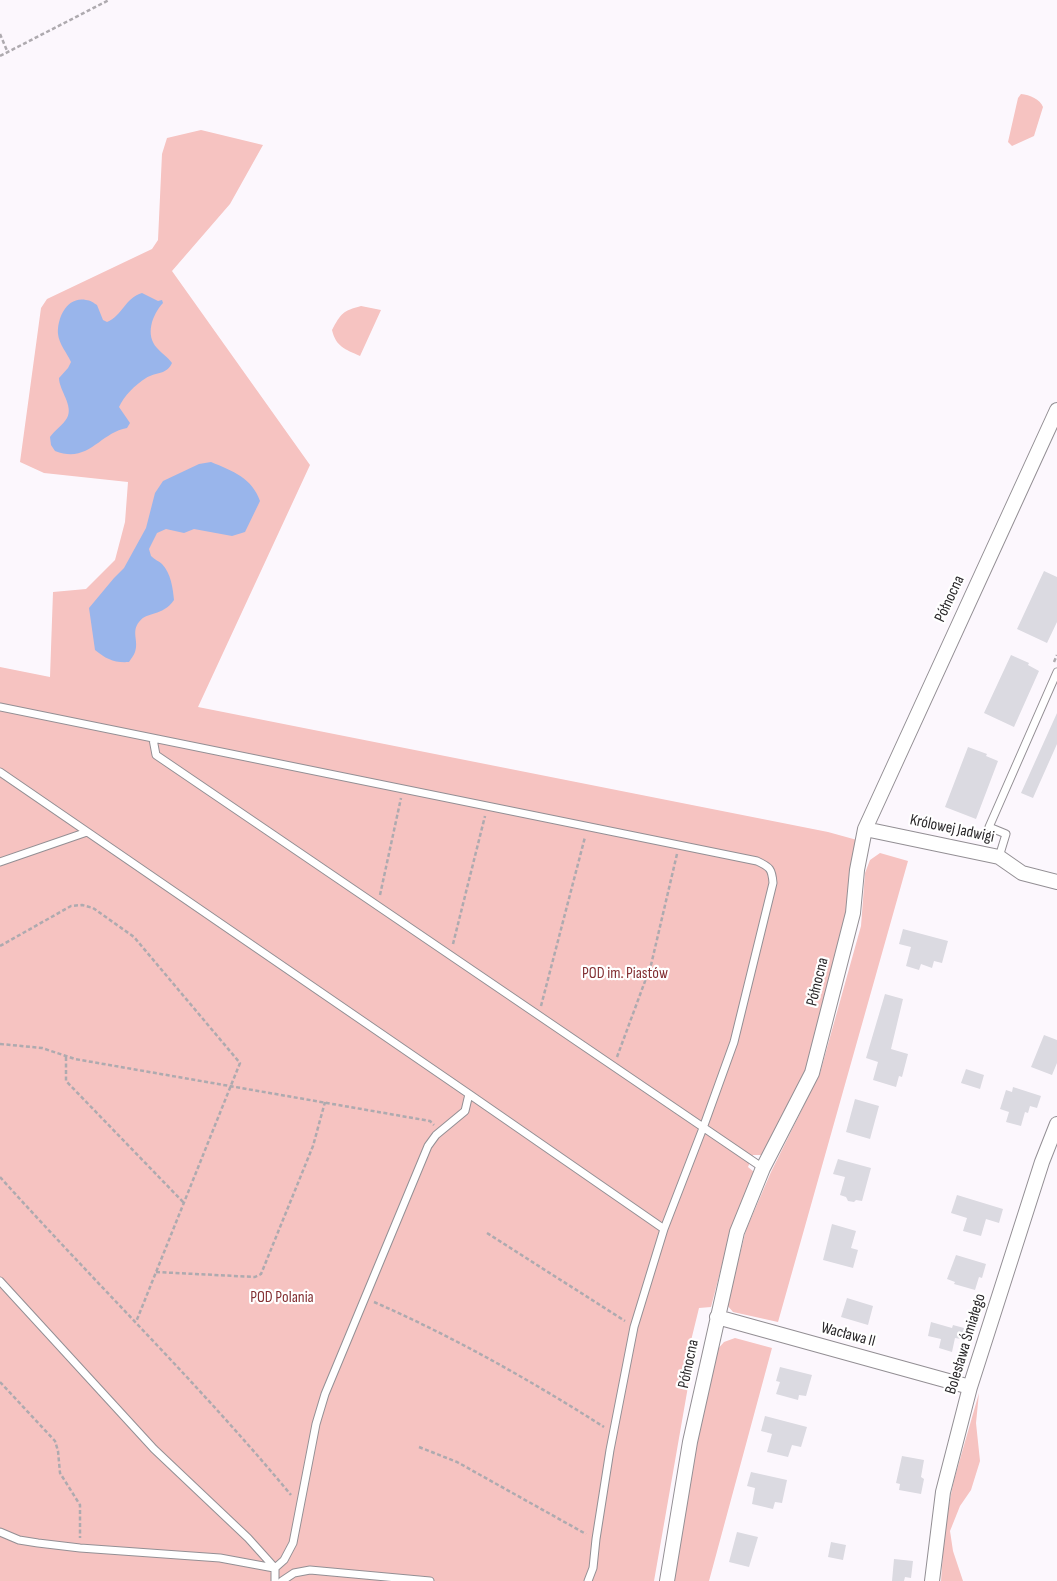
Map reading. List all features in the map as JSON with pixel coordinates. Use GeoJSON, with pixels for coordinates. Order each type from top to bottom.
{"type":"FeatureCollection","features":[{"type":"Feature","properties":{"kind":"street","name":"Północna"},"geometry":{"type":"LineString","coordinates":[[667,1581],[690,1442],[737,1232],[763,1168],[812,1073],[853,913],[857,870],[865,829],[1057,410]]}},
{"type":"Feature","properties":{"kind":"street","name":"Królowej Jadwigi"},"geometry":{"type":"LineString","coordinates":[[865,829],[999,857],[1022,873],[1057,882]]}},
{"type":"Feature","properties":{"kind":"street","name":"Bolesława Śmiałego"},"geometry":{"type":"LineString","coordinates":[[932,1581],[943,1492],[970,1387],[1042,1162],[1057,1124]]}},
{"type":"Feature","properties":{"kind":"street","name":"Wacława II"},"geometry":{"type":"LineString","coordinates":[[717,1317],[970,1387]]}},
{"type":"Feature","properties":{"kind":"lane"},"geometry":{"type":"LineString","coordinates":[[999,857],[1006,834],[989,827],[1057,672]]}},
{"type":"Feature","properties":{"kind":"lane"},"geometry":{"type":"LineString","coordinates":[[0,707],[757,861],[767,865],[772,871],[774,883],[734,1042],[664,1229],[634,1327],[613,1433],[593,1568],[588,1581]]}},
{"type":"Feature","properties":{"kind":"lane"},"geometry":{"type":"LineString","coordinates":[[153,739],[156,755],[763,1168]]}},
{"type":"Feature","properties":{"kind":"lane"},"geometry":{"type":"LineString","coordinates":[[0,772],[664,1229]]}},
{"type":"Feature","properties":{"kind":"lane"},"geometry":{"type":"LineString","coordinates":[[0,862],[87,832]]}},
{"type":"Feature","properties":{"kind":"lane"},"geometry":{"type":"LineString","coordinates":[[275,1568],[284,1560],[293,1543],[316,1424],[325,1394],[428,1146],[440,1132],[465,1110],[469,1094]]}},
{"type":"Feature","properties":{"kind":"lane"},"geometry":{"type":"LineString","coordinates":[[0,1281],[154,1449],[248,1538],[275,1568],[275,1581]]}},
{"type":"Feature","properties":{"kind":"lane"},"geometry":{"type":"LineString","coordinates":[[0,1532],[19,1540],[80,1548],[220,1558],[275,1568]]}},
{"type":"Feature","properties":{"kind":"lane"},"geometry":{"type":"LineString","coordinates":[[282,1581],[294,1573],[310,1570],[430,1581]]}},
{"type":"Feature","properties":{"kind":"path"},"geometry":{"type":"LineString","coordinates":[[0,56],[109,0]]}},
{"type":"Feature","properties":{"kind":"path"},"geometry":{"type":"LineString","coordinates":[[0,34],[8,53]]}},
{"type":"Feature","properties":{"kind":"path"},"geometry":{"type":"LineString","coordinates":[[377,907],[403,789]]}},
{"type":"Feature","properties":{"kind":"path"},"geometry":{"type":"LineString","coordinates":[[450,956],[487,807]]}},
{"type":"Feature","properties":{"kind":"path"},"geometry":{"type":"LineString","coordinates":[[538,1016],[587,826]]}},
{"type":"Feature","properties":{"kind":"path"},"geometry":{"type":"LineString","coordinates":[[613,1067],[652,965],[679,846]]}},
{"type":"Feature","properties":{"kind":"path"},"geometry":{"type":"LineString","coordinates":[[0,946],[71,906],[93,908],[134,937],[240,1063],[136,1322]]}},
{"type":"Feature","properties":{"kind":"path"},"geometry":{"type":"LineString","coordinates":[[0,1044],[42,1048],[75,1059],[430,1120],[440,1132]]}},
{"type":"Feature","properties":{"kind":"path"},"geometry":{"type":"LineString","coordinates":[[66,1056],[66,1081],[184,1203]]}},
{"type":"Feature","properties":{"kind":"path"},"geometry":{"type":"LineString","coordinates":[[156,1272],[254,1277],[261,1274],[313,1146],[324,1102]]}},
{"type":"Feature","properties":{"kind":"path"},"geometry":{"type":"LineString","coordinates":[[0,1177],[63,1248],[236,1428],[301,1506]]}},
{"type":"Feature","properties":{"kind":"path"},"geometry":{"type":"LineString","coordinates":[[487,1233],[574,1286],[634,1327]]}},
{"type":"Feature","properties":{"kind":"path"},"geometry":{"type":"LineString","coordinates":[[366,1299],[426,1325],[484,1355],[613,1433]]}},
{"type":"Feature","properties":{"kind":"path"},"geometry":{"type":"LineString","coordinates":[[0,1382],[55,1441],[60,1473],[80,1504],[80,1548]]}},
{"type":"Feature","properties":{"kind":"path"},"geometry":{"type":"LineString","coordinates":[[419,1447],[457,1462],[596,1539]]}},
{"type":"Feature","properties":{"kind":"green space"},"geometry":{"type":"Polygon","coordinates":[[[1021,94],[1034,98],[1043,107],[1034,136],[1012,146],[1008,142],[1018,98],[1021,94]]]}},
{"type":"Feature","properties":{"kind":"green space"},"geometry":{"type":"Polygon","coordinates":[[[201,130],[263,145],[230,204],[172,271],[310,465],[198,707],[828,832],[857,840],[848,906],[807,1067],[762,1155],[753,1155],[748,1167],[754,1172],[730,1234],[711,1307],[699,1308],[687,1357],[693,1358],[654,1581],[0,1581],[0,667],[50,677],[53,592],[86,589],[115,560],[125,522],[128,482],[44,473],[20,462],[41,308],[47,299],[152,249],[158,240],[162,154],[167,138],[201,130]]]}},
{"type":"Feature","properties":{"kind":"green space"},"geometry":{"type":"Polygon","coordinates":[[[361,306],[381,310],[360,356],[339,344],[332,330],[343,314],[350,309],[361,306]]]}},
{"type":"Feature","properties":{"kind":"green space"},"geometry":{"type":"Polygon","coordinates":[[[880,853],[908,861],[778,1322],[733,1312],[727,1305],[746,1230],[771,1172],[820,1073],[861,926],[865,873],[870,860],[880,853]]]}},
{"type":"Feature","properties":{"kind":"green space"},"geometry":{"type":"Polygon","coordinates":[[[735,1338],[772,1348],[709,1581],[674,1581],[698,1439],[716,1351],[724,1342],[735,1338]]]}},
{"type":"Feature","properties":{"kind":"green space"},"geometry":{"type":"Polygon","coordinates":[[[979,1393],[976,1423],[980,1461],[971,1490],[960,1506],[950,1531],[953,1551],[963,1581],[941,1581],[945,1523],[954,1480],[979,1393]]]}},
{"type":"Feature","properties":{"kind":"water"},"geometry":{"type":"Polygon","coordinates":[[[142,293],[158,301],[162,300],[163,303],[151,325],[151,337],[157,348],[172,363],[170,367],[167,370],[149,376],[130,391],[124,399],[119,407],[130,423],[127,428],[117,431],[77,454],[55,451],[51,445],[50,437],[65,421],[69,413],[68,403],[61,388],[59,378],[71,362],[61,345],[58,334],[61,315],[73,301],[89,300],[97,305],[103,320],[107,322],[117,316],[132,298],[142,293]]]}},
{"type":"Feature","properties":{"kind":"water"},"geometry":{"type":"Polygon","coordinates":[[[211,462],[241,476],[252,486],[260,501],[245,532],[232,536],[194,529],[184,533],[166,529],[157,533],[149,549],[151,556],[162,564],[168,572],[174,600],[165,609],[146,616],[139,622],[135,633],[135,652],[129,662],[119,662],[107,658],[95,650],[89,608],[124,568],[146,528],[155,493],[163,481],[199,464],[211,462]]]}},
{"type":"Feature","properties":{"kind":"building"},"geometry":{"type":"Polygon","coordinates":[[[1044,571],[1057,577],[1057,622],[1047,643],[1017,629],[1044,571]]]}},
{"type":"Feature","properties":{"kind":"building"},"geometry":{"type":"Polygon","coordinates":[[[1011,655],[1029,663],[1028,665],[1039,671],[1014,727],[984,713],[1011,655]]]}},
{"type":"Feature","properties":{"kind":"building"},"geometry":{"type":"Polygon","coordinates":[[[1057,713],[1057,744],[1033,798],[1021,793],[1057,713]]]}},
{"type":"Feature","properties":{"kind":"building"},"geometry":{"type":"Polygon","coordinates":[[[968,747],[987,754],[986,756],[998,761],[976,819],[945,807],[968,747]]]}},
{"type":"Feature","properties":{"kind":"building"},"geometry":{"type":"Polygon","coordinates":[[[903,929],[948,941],[942,963],[934,961],[932,968],[921,964],[919,970],[906,966],[911,947],[899,944],[903,929]]]}},
{"type":"Feature","properties":{"kind":"building"},"geometry":{"type":"Polygon","coordinates":[[[885,994],[903,999],[891,1049],[908,1054],[902,1077],[899,1076],[896,1087],[873,1080],[878,1062],[866,1058],[885,994]]]}},
{"type":"Feature","properties":{"kind":"building"},"geometry":{"type":"Polygon","coordinates":[[[1044,1035],[1057,1040],[1057,1063],[1052,1075],[1031,1067],[1044,1035]]]}},
{"type":"Feature","properties":{"kind":"building"},"geometry":{"type":"Polygon","coordinates":[[[966,1069],[984,1075],[980,1089],[961,1083],[966,1069]]]}},
{"type":"Feature","properties":{"kind":"building"},"geometry":{"type":"Polygon","coordinates":[[[1013,1087],[1041,1096],[1037,1108],[1030,1106],[1028,1113],[1025,1112],[1021,1126],[1006,1122],[1009,1112],[1000,1109],[1006,1090],[1012,1092],[1013,1087]]]}},
{"type":"Feature","properties":{"kind":"building"},"geometry":{"type":"Polygon","coordinates":[[[855,1099],[879,1106],[870,1139],[846,1132],[855,1099]]]}},
{"type":"Feature","properties":{"kind":"building"},"geometry":{"type":"Polygon","coordinates":[[[838,1159],[871,1168],[862,1201],[848,1201],[846,1197],[840,1195],[845,1177],[833,1174],[838,1159]]]}},
{"type":"Feature","properties":{"kind":"building"},"geometry":{"type":"Polygon","coordinates":[[[957,1195],[1003,1209],[999,1223],[986,1219],[981,1236],[963,1231],[967,1218],[951,1213],[957,1195]]]}},
{"type":"Feature","properties":{"kind":"building"},"geometry":{"type":"Polygon","coordinates":[[[832,1224],[856,1231],[851,1248],[858,1250],[853,1268],[823,1260],[832,1224]]]}},
{"type":"Feature","properties":{"kind":"building"},"geometry":{"type":"Polygon","coordinates":[[[956,1255],[986,1264],[982,1278],[979,1277],[975,1290],[954,1284],[955,1282],[947,1279],[956,1255]]]}},
{"type":"Feature","properties":{"kind":"building"},"geometry":{"type":"Polygon","coordinates":[[[847,1298],[873,1306],[868,1325],[841,1317],[847,1298]]]}},
{"type":"Feature","properties":{"kind":"building"},"geometry":{"type":"Polygon","coordinates":[[[931,1322],[952,1328],[953,1325],[964,1328],[961,1339],[955,1338],[952,1352],[939,1348],[941,1339],[928,1336],[931,1322]]]}},
{"type":"Feature","properties":{"kind":"building"},"geometry":{"type":"Polygon","coordinates":[[[780,1367],[812,1375],[806,1396],[799,1395],[798,1400],[776,1394],[780,1382],[776,1381],[780,1367]]]}},
{"type":"Feature","properties":{"kind":"building"},"geometry":{"type":"Polygon","coordinates":[[[765,1416],[807,1427],[801,1447],[792,1445],[788,1457],[767,1452],[772,1434],[761,1431],[765,1416]]]}},
{"type":"Feature","properties":{"kind":"building"},"geometry":{"type":"Polygon","coordinates":[[[902,1456],[924,1460],[921,1477],[924,1479],[921,1494],[899,1490],[900,1484],[896,1483],[902,1456]]]}},
{"type":"Feature","properties":{"kind":"building"},"geometry":{"type":"Polygon","coordinates":[[[751,1472],[787,1480],[782,1503],[775,1502],[773,1509],[752,1504],[755,1488],[747,1486],[751,1472]]]}},
{"type":"Feature","properties":{"kind":"building"},"geometry":{"type":"Polygon","coordinates":[[[737,1532],[758,1537],[749,1567],[729,1562],[737,1532]]]}},
{"type":"Feature","properties":{"kind":"building"},"geometry":{"type":"Polygon","coordinates":[[[831,1542],[846,1545],[843,1560],[828,1557],[831,1542]]]}},
{"type":"Feature","properties":{"kind":"building"},"geometry":{"type":"Polygon","coordinates":[[[894,1559],[913,1561],[911,1578],[905,1577],[904,1581],[892,1581],[894,1559]]]}},
{"type":"Feature","properties":{"kind":"park label","name":"POD im. Piastów"},"geometry":{"type":"Point","coordinates":[625,974]}},
{"type":"Feature","properties":{"kind":"park label","name":"POD Polania"},"geometry":{"type":"Point","coordinates":[282,1298]}}]}
